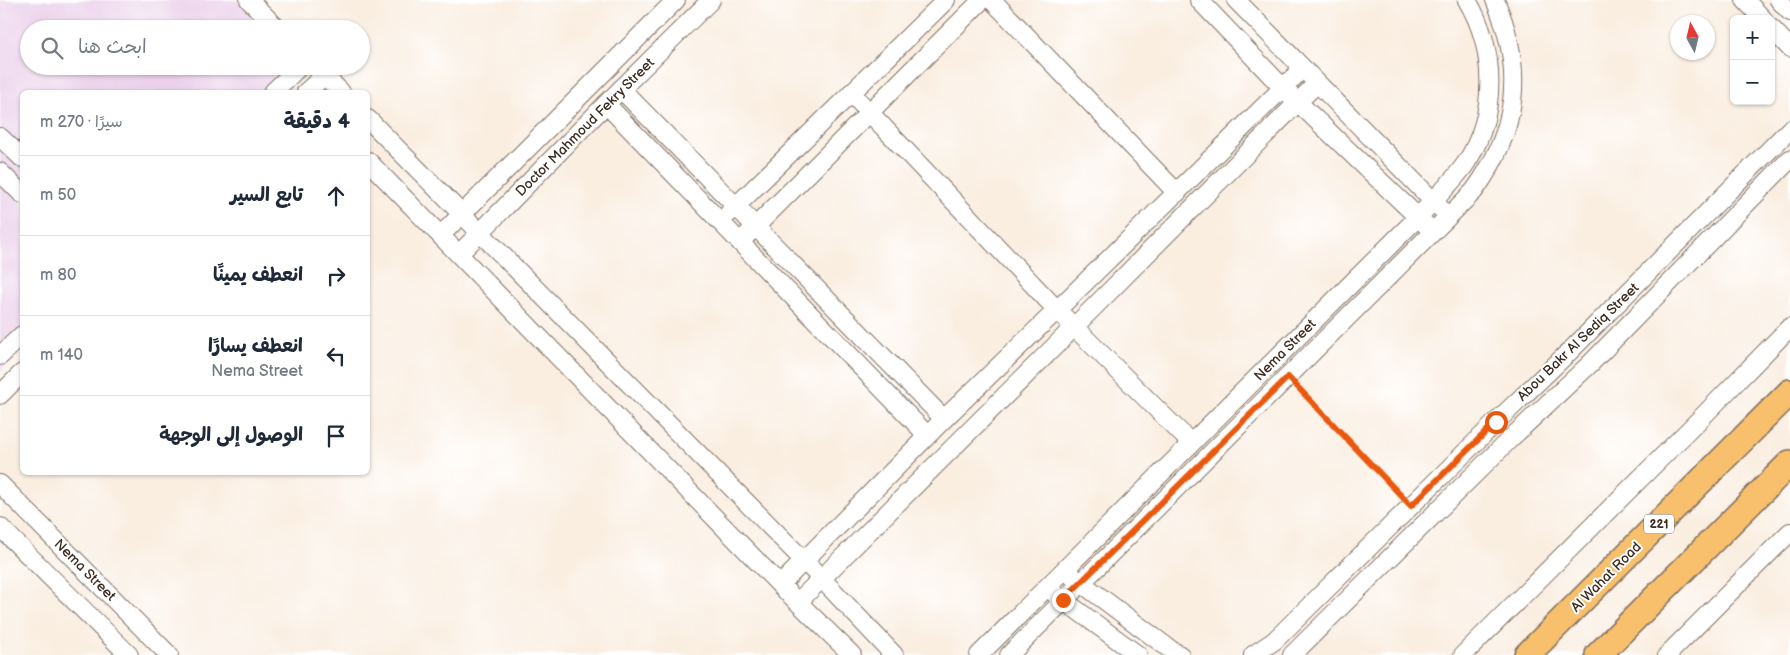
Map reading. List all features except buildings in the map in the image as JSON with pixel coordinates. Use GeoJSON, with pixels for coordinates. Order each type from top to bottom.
{"type":"FeatureCollection","features":[{"type":"Feature","properties":{"kind":"highway","name":"Al Wahat Road"},"geometry":{"type":"LineString","coordinates":[[1528,655],[1790,392]]}},
{"type":"Feature","properties":{"kind":"highway"},"geometry":{"type":"LineString","coordinates":[[1598,655],[1790,463]]}},
{"type":"Feature","properties":{"kind":"street"},"geometry":{"type":"LineString","coordinates":[[249,0],[269,20]]}},
{"type":"Feature","properties":{"kind":"street","name":"Doctor Mahmoud Fekry Street"},"geometry":{"type":"LineString","coordinates":[[441,236],[676,0]]}},
{"type":"Feature","properties":{"kind":"street","name":"Doctor Mahmoud Fekry Street"},"geometry":{"type":"LineString","coordinates":[[459,254],[711,0]]}},
{"type":"Feature","properties":{"kind":"street"},"geometry":{"type":"LineString","coordinates":[[720,222],[946,0]]}},
{"type":"Feature","properties":{"kind":"street"},"geometry":{"type":"LineString","coordinates":[[740,243],[982,0]]}},
{"type":"Feature","properties":{"kind":"street"},"geometry":{"type":"LineString","coordinates":[[992,0],[1178,193]]}},
{"type":"Feature","properties":{"kind":"street"},"geometry":{"type":"LineString","coordinates":[[1199,0],[1283,88],[1434,232]]}},
{"type":"Feature","properties":{"kind":"street"},"geometry":{"type":"LineString","coordinates":[[1236,0],[1449,217]]}},
{"type":"Feature","properties":{"kind":"street","name":"Nema Street"},"geometry":{"type":"LineString","coordinates":[[979,655],[1418,217],[1456,176],[1475,146],[1486,113],[1490,77],[1489,59],[1480,25],[1467,0]]}},
{"type":"Feature","properties":{"kind":"street","name":"Nema Street"},"geometry":{"type":"LineString","coordinates":[[1009,655],[1474,192],[1494,161],[1502,144],[1512,109],[1514,82],[1511,48],[1496,0]]}},
{"type":"Feature","properties":{"kind":"street"},"geometry":{"type":"LineString","coordinates":[[1745,0],[1759,15]]}},
{"type":"Feature","properties":{"kind":"street"},"geometry":{"type":"LineString","coordinates":[[1778,0],[1790,12]]}},
{"type":"Feature","properties":{"kind":"street"},"geometry":{"type":"LineString","coordinates":[[1775,32],[1790,48]]}},
{"type":"Feature","properties":{"kind":"street"},"geometry":{"type":"LineString","coordinates":[[780,585],[944,418],[1178,193],[1302,69]]}},
{"type":"Feature","properties":{"kind":"street"},"geometry":{"type":"LineString","coordinates":[[275,90],[291,75]]}},
{"type":"Feature","properties":{"kind":"street"},"geometry":{"type":"LineString","coordinates":[[307,90],[317,75]]}},
{"type":"Feature","properties":{"kind":"street"},"geometry":{"type":"LineString","coordinates":[[324,75],[339,90]]}},
{"type":"Feature","properties":{"kind":"street"},"geometry":{"type":"LineString","coordinates":[[286,80],[298,90]]}},
{"type":"Feature","properties":{"kind":"street"},"geometry":{"type":"LineString","coordinates":[[798,602],[1317,83]]}},
{"type":"Feature","properties":{"kind":"street"},"geometry":{"type":"LineString","coordinates":[[621,89],[944,418]]}},
{"type":"Feature","properties":{"kind":"street"},"geometry":{"type":"LineString","coordinates":[[851,93],[1057,310],[1191,443]]}},
{"type":"Feature","properties":{"kind":"street"},"geometry":{"type":"LineString","coordinates":[[606,104],[927,436]]}},
{"type":"Feature","properties":{"kind":"street"},"geometry":{"type":"LineString","coordinates":[[370,121],[821,578],[894,655]]}},
{"type":"Feature","properties":{"kind":"street","name":"Abou Bakr Al Sediq Street"},"geometry":{"type":"LineString","coordinates":[[1254,655],[1274,641],[1573,348],[1790,129]]}},
{"type":"Feature","properties":{"kind":"street"},"geometry":{"type":"LineString","coordinates":[[0,137],[20,156]]}},
{"type":"Feature","properties":{"kind":"street","name":"Abou Bakr Al Sediq Street"},"geometry":{"type":"LineString","coordinates":[[1292,655],[1511,438],[1590,364],[1790,160]]}},
{"type":"Feature","properties":{"kind":"street"},"geometry":{"type":"LineString","coordinates":[[370,163],[780,585],[852,655]]}},
{"type":"Feature","properties":{"kind":"street"},"geometry":{"type":"LineString","coordinates":[[0,172],[20,192]]}},
{"type":"Feature","properties":{"kind":"street"},"geometry":{"type":"LineString","coordinates":[[1464,655],[1790,327]]}},
{"type":"Feature","properties":{"kind":"street"},"geometry":{"type":"LineString","coordinates":[[0,356],[20,337]]}},
{"type":"Feature","properties":{"kind":"street"},"geometry":{"type":"LineString","coordinates":[[0,395],[20,375]]}},
{"type":"Feature","properties":{"kind":"street","name":"Nema Street"},"geometry":{"type":"LineString","coordinates":[[0,484],[169,655]]}},
{"type":"Feature","properties":{"kind":"street"},"geometry":{"type":"LineString","coordinates":[[0,527],[129,655]]}},
{"type":"Feature","properties":{"kind":"street"},"geometry":{"type":"LineString","coordinates":[[1667,655],[1790,532]]}},
{"type":"Feature","properties":{"kind":"street"},"geometry":{"type":"LineString","coordinates":[[1064,570],[1180,655]]}},
{"type":"Feature","properties":{"kind":"street"},"geometry":{"type":"LineString","coordinates":[[1046,588],[1138,655]]}},
{"type":"Feature","properties":{"kind":"path"},"geometry":{"type":"LineString","coordinates":[[1288,377],[1411,506]]}},
{"type":"Feature","properties":{"kind":"shaded area"},"geometry":{"type":"Polygon","coordinates":[[[0,0],[238,0],[257,20],[20,20],[20,75],[304,75],[288,90],[20,90],[20,352],[0,372],[0,0]]]}},
{"type":"Feature","properties":{"kind":"route"},"geometry":{"type":"LineString","coordinates":[[1063,600],[1288,377],[1411,506],[1496,422]]}}]}
